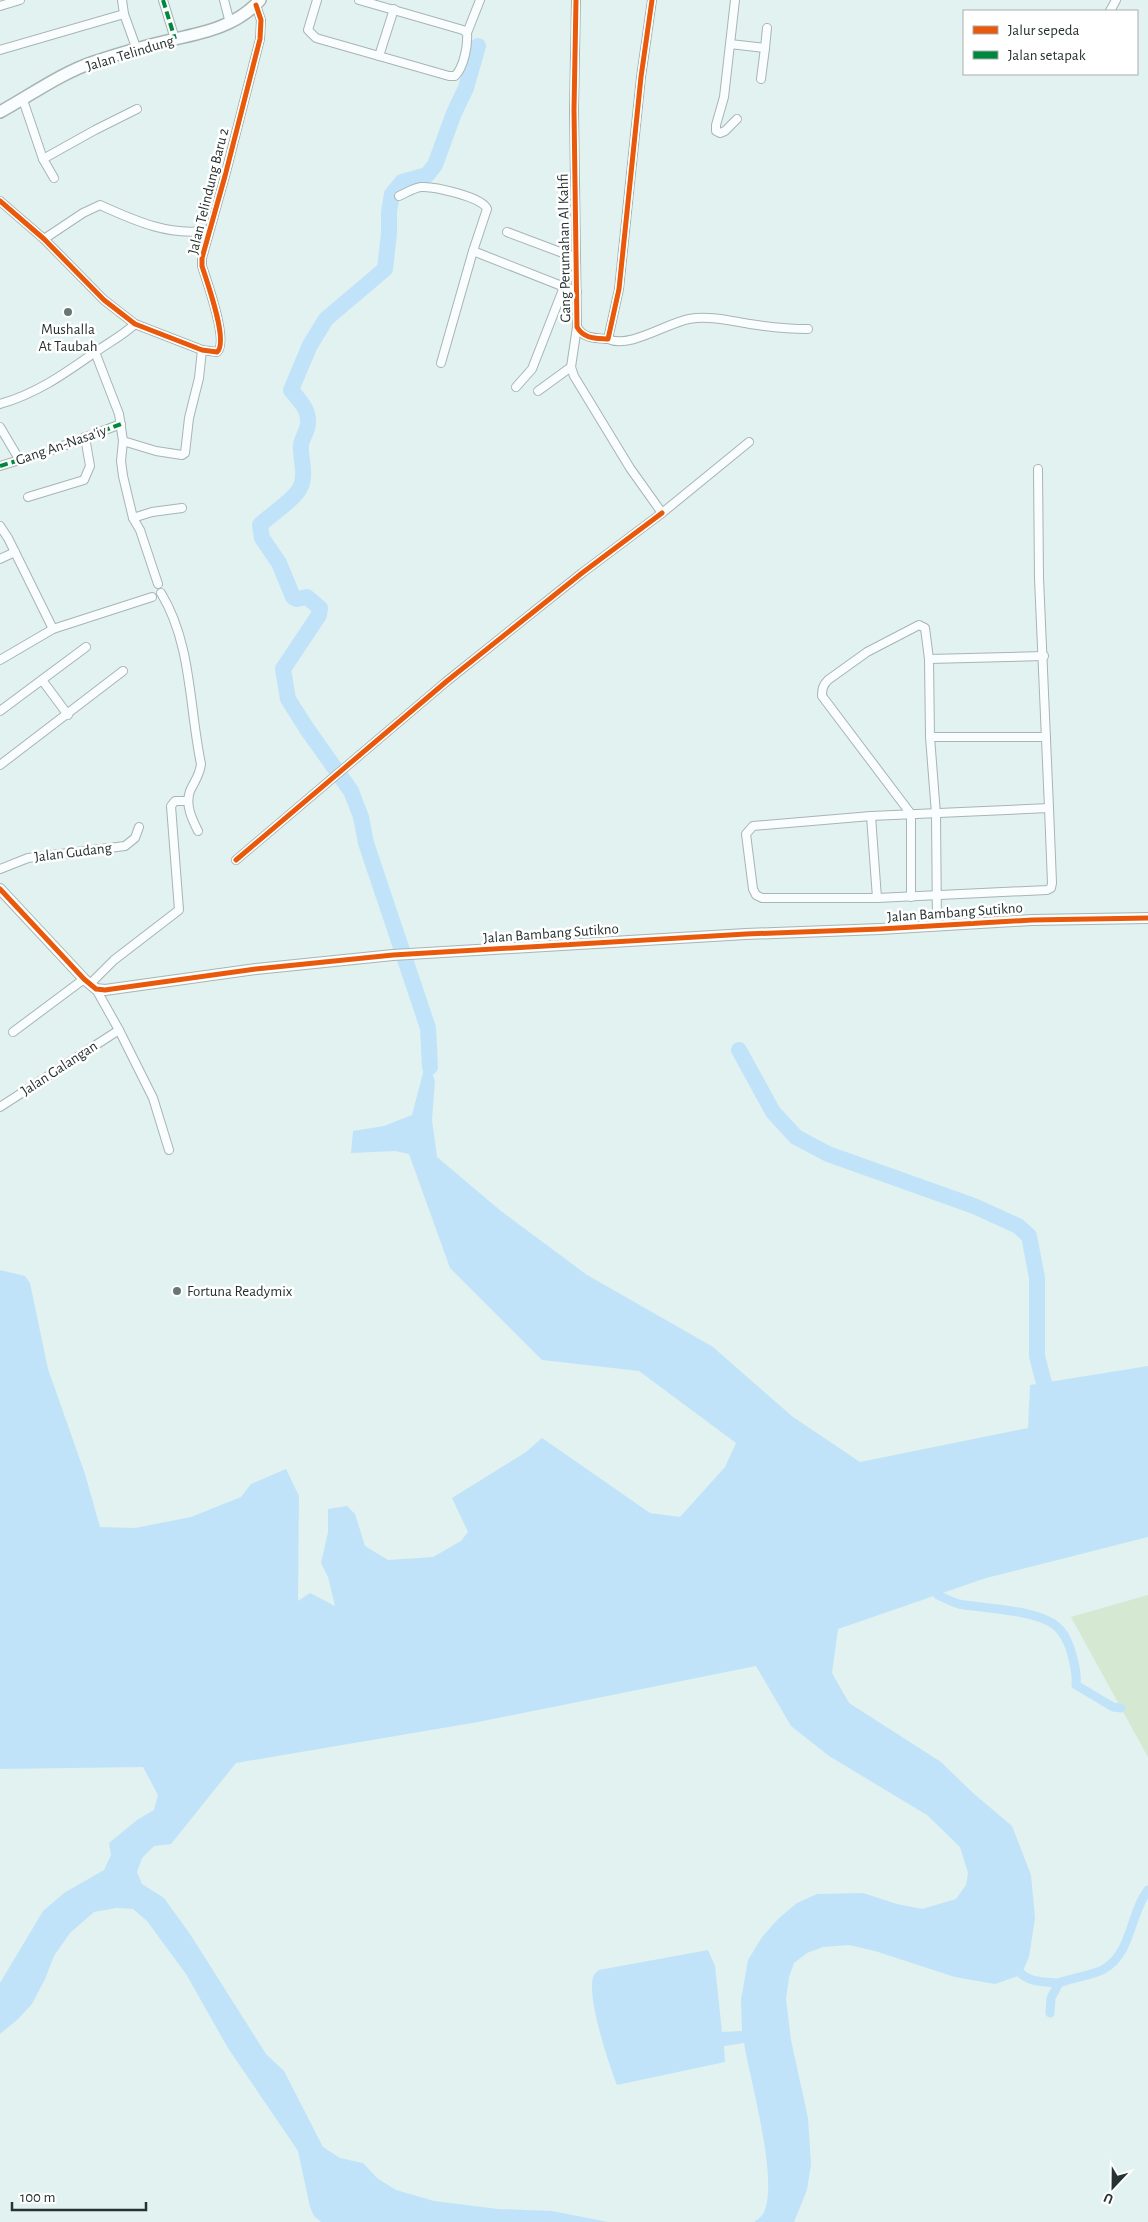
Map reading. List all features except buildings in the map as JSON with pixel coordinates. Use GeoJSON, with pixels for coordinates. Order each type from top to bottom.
{"type":"FeatureCollection","features":[{"type":"Feature","properties":{"kind":"main road","name":"Jalan Telindung"},"geometry":{"type":"LineString","coordinates":[[0,112],[64,75],[94,62],[175,39],[209,32],[230,23],[258,3]]}},
{"type":"Feature","properties":{"kind":"street"},"geometry":{"type":"LineString","coordinates":[[0,6],[20,0]]}},
{"type":"Feature","properties":{"kind":"street"},"geometry":{"type":"LineString","coordinates":[[122,0],[124,14],[137,50]]}},
{"type":"Feature","properties":{"kind":"street"},"geometry":{"type":"LineString","coordinates":[[163,0],[175,39]]}},
{"type":"Feature","properties":{"kind":"street"},"geometry":{"type":"LineString","coordinates":[[224,0],[230,23]]}},
{"type":"Feature","properties":{"kind":"street"},"geometry":{"type":"LineString","coordinates":[[317,0],[308,30],[316,38],[449,76],[455,76],[460,71],[468,41],[467,33],[480,0]]}},
{"type":"Feature","properties":{"kind":"street"},"geometry":{"type":"LineString","coordinates":[[359,0],[463,30],[467,33]]}},
{"type":"Feature","properties":{"kind":"street","name":"Gang Perumahan Al Kahfi"},"geometry":{"type":"LineString","coordinates":[[576,0],[576,327],[581,334],[589,338],[627,341],[691,318],[808,329]]}},
{"type":"Feature","properties":{"kind":"street"},"geometry":{"type":"LineString","coordinates":[[608,339],[618,289],[641,78],[652,0]]}},
{"type":"Feature","properties":{"kind":"street"},"geometry":{"type":"LineString","coordinates":[[735,0],[724,97],[716,131],[720,133],[725,131],[737,119]]}},
{"type":"Feature","properties":{"kind":"street","name":"Jalan Telindung Baru 2"},"geometry":{"type":"LineString","coordinates":[[202,350],[217,352],[222,344],[217,317],[202,266],[203,250],[210,230],[260,39],[261,20],[258,3]]}},
{"type":"Feature","properties":{"kind":"street"},"geometry":{"type":"LineString","coordinates":[[379,56],[394,10]]}},
{"type":"Feature","properties":{"kind":"street"},"geometry":{"type":"LineString","coordinates":[[0,50],[124,14]]}},
{"type":"Feature","properties":{"kind":"street"},"geometry":{"type":"LineString","coordinates":[[761,79],[767,28]]}},
{"type":"Feature","properties":{"kind":"street"},"geometry":{"type":"LineString","coordinates":[[730,44],[765,48]]}},
{"type":"Feature","properties":{"kind":"street"},"geometry":{"type":"LineString","coordinates":[[23,100],[43,159],[54,178]]}},
{"type":"Feature","properties":{"kind":"street"},"geometry":{"type":"LineString","coordinates":[[43,159],[94,130],[138,109]]}},
{"type":"Feature","properties":{"kind":"street"},"geometry":{"type":"LineString","coordinates":[[399,196],[422,187],[444,190],[482,202],[487,209],[441,363]]}},
{"type":"Feature","properties":{"kind":"street"},"geometry":{"type":"LineString","coordinates":[[0,201],[44,239],[104,300],[135,324],[202,350],[199,378],[189,418],[185,454],[156,451],[123,441]]}},
{"type":"Feature","properties":{"kind":"street"},"geometry":{"type":"LineString","coordinates":[[44,239],[83,213],[100,205],[125,218],[178,232],[192,233],[210,230]]}},
{"type":"Feature","properties":{"kind":"street"},"geometry":{"type":"LineString","coordinates":[[507,232],[576,258]]}},
{"type":"Feature","properties":{"kind":"street"},"geometry":{"type":"LineString","coordinates":[[473,251],[577,292]]}},
{"type":"Feature","properties":{"kind":"street"},"geometry":{"type":"LineString","coordinates":[[516,387],[532,369],[564,287]]}},
{"type":"Feature","properties":{"kind":"street"},"geometry":{"type":"LineString","coordinates":[[0,404],[42,388],[76,367],[95,352],[120,338],[135,324]]}},
{"type":"Feature","properties":{"kind":"street"},"geometry":{"type":"LineString","coordinates":[[576,327],[571,367],[574,376],[630,468],[662,513]]}},
{"type":"Feature","properties":{"kind":"street"},"geometry":{"type":"LineString","coordinates":[[95,352],[121,424],[123,441],[121,461],[133,518],[140,530],[159,588],[173,616],[183,651],[201,764],[200,773],[191,790],[188,801],[189,811],[198,831]]}},
{"type":"Feature","properties":{"kind":"street"},"geometry":{"type":"LineString","coordinates":[[538,391],[571,367]]}},
{"type":"Feature","properties":{"kind":"street","name":"Gang An-Nasa'iy"},"geometry":{"type":"LineString","coordinates":[[0,466],[52,450],[121,424]]}},
{"type":"Feature","properties":{"kind":"street"},"geometry":{"type":"LineString","coordinates":[[0,427],[19,459]]}},
{"type":"Feature","properties":{"kind":"street"},"geometry":{"type":"LineString","coordinates":[[28,497],[84,480],[90,466],[85,437]]}},
{"type":"Feature","properties":{"kind":"street"},"geometry":{"type":"LineString","coordinates":[[236,860],[447,681],[582,573],[662,513],[749,442]]}},
{"type":"Feature","properties":{"kind":"street"},"geometry":{"type":"LineString","coordinates":[[1038,469],[1040,578],[1052,883],[1050,889],[877,898],[762,898],[756,895],[753,889],[746,834],[753,826],[759,824],[871,816],[1049,808]]}},
{"type":"Feature","properties":{"kind":"street"},"geometry":{"type":"LineString","coordinates":[[133,518],[152,512],[182,508]]}},
{"type":"Feature","properties":{"kind":"street"},"geometry":{"type":"LineString","coordinates":[[0,526],[15,552],[53,630]]}},
{"type":"Feature","properties":{"kind":"street"},"geometry":{"type":"LineString","coordinates":[[0,558],[15,552]]}},
{"type":"Feature","properties":{"kind":"street"},"geometry":{"type":"LineString","coordinates":[[0,660],[53,630],[152,597]]}},
{"type":"Feature","properties":{"kind":"street"},"geometry":{"type":"LineString","coordinates":[[912,896],[911,814],[822,696],[822,690],[823,684],[867,652],[916,625],[925,628],[929,659],[930,737],[936,814],[937,925]]}},
{"type":"Feature","properties":{"kind":"street"},"geometry":{"type":"LineString","coordinates":[[0,711],[86,647]]}},
{"type":"Feature","properties":{"kind":"street"},"geometry":{"type":"LineString","coordinates":[[929,659],[1044,656]]}},
{"type":"Feature","properties":{"kind":"street"},"geometry":{"type":"LineString","coordinates":[[0,765],[68,715],[123,671]]}},
{"type":"Feature","properties":{"kind":"street"},"geometry":{"type":"LineString","coordinates":[[42,680],[68,715]]}},
{"type":"Feature","properties":{"kind":"street"},"geometry":{"type":"LineString","coordinates":[[930,737],[1046,737]]}},
{"type":"Feature","properties":{"kind":"street"},"geometry":{"type":"LineString","coordinates":[[14,1032],[90,984],[120,954],[179,910],[172,806],[175,801],[188,801]]}},
{"type":"Feature","properties":{"kind":"street"},"geometry":{"type":"LineString","coordinates":[[871,816],[877,898]]}},
{"type":"Feature","properties":{"kind":"street","name":"Jalan Gudang"},"geometry":{"type":"LineString","coordinates":[[0,869],[28,858],[125,846],[135,838],[140,827]]}},
{"type":"Feature","properties":{"kind":"street"},"geometry":{"type":"LineString","coordinates":[[0,889],[90,984],[119,1030],[153,1098],[169,1150]]}},
{"type":"Feature","properties":{"kind":"street","name":"Jalan Bambang Sutikno"},"geometry":{"type":"LineString","coordinates":[[90,984],[105,990],[256,969],[393,955],[746,934],[833,932],[1032,920],[1148,918]]}},
{"type":"Feature","properties":{"kind":"street","name":"Jalan Galangan"},"geometry":{"type":"LineString","coordinates":[[0,1107],[119,1030]]}},
{"type":"Feature","properties":{"kind":"green space"},"geometry":{"type":"Polygon","coordinates":[[[1148,1595],[1148,1757],[1071,1617],[1148,1595]]]}},
{"type":"Feature","properties":{"kind":"water"},"geometry":{"type":"Polygon","coordinates":[[[430,1067],[435,1081],[432,1120],[437,1157],[501,1211],[587,1275],[713,1347],[793,1417],[860,1462],[1028,1428],[1030,1385],[1148,1366],[1148,1537],[986,1578],[838,1629],[832,1673],[849,1703],[941,1762],[973,1793],[1012,1826],[1031,1875],[1035,1918],[1029,1957],[1021,1975],[995,1984],[955,1977],[875,1951],[849,1945],[823,1947],[807,1953],[794,1963],[789,1977],[786,1999],[791,2040],[808,2118],[811,2164],[807,2190],[794,2222],[754,2222],[763,2214],[767,2199],[768,2179],[762,2131],[744,2043],[724,2046],[725,2062],[617,2085],[595,2012],[592,1984],[594,1975],[599,1970],[708,1950],[715,1966],[722,2032],[742,2031],[741,2000],[748,1960],[762,1937],[779,1918],[797,1903],[817,1894],[863,1893],[897,1904],[922,1909],[956,1899],[966,1885],[968,1873],[960,1847],[927,1815],[829,1756],[791,1726],[756,1666],[478,1722],[236,1763],[171,1844],[154,1846],[142,1858],[137,1872],[142,1884],[164,1898],[190,1934],[266,2054],[284,2071],[323,2147],[340,2158],[363,2163],[377,2178],[396,2190],[434,2201],[498,2209],[552,2211],[608,2222],[321,2222],[314,2216],[310,2207],[298,2151],[228,2048],[186,1974],[147,1921],[133,1909],[116,1908],[94,1912],[70,1933],[54,1956],[32,2004],[0,2034],[0,1983],[43,1911],[64,1893],[104,1870],[111,1855],[109,1843],[137,1820],[154,1810],[158,1795],[143,1767],[0,1769],[0,1270],[25,1276],[30,1283],[48,1369],[85,1474],[100,1527],[135,1528],[191,1517],[241,1497],[251,1484],[286,1469],[299,1496],[298,1601],[310,1593],[335,1606],[328,1577],[321,1563],[328,1532],[328,1509],[347,1506],[355,1514],[365,1546],[388,1560],[433,1557],[461,1541],[468,1532],[452,1498],[526,1452],[542,1438],[650,1513],[680,1517],[725,1467],[736,1443],[639,1371],[542,1360],[450,1268],[409,1154],[395,1151],[351,1153],[353,1131],[384,1126],[412,1115],[424,1069],[430,1067]]]}},
{"type":"Feature","properties":{"kind":"waterway"},"geometry":{"type":"LineString","coordinates":[[430,1067],[428,1028],[366,843],[361,817],[351,791],[288,699],[283,669],[319,615],[320,608],[307,597],[297,599],[293,597],[279,563],[262,538],[260,525],[293,497],[302,483],[301,445],[308,424],[308,416],[302,404],[291,390],[310,345],[326,319],[385,269],[392,194],[402,182],[427,175],[435,165],[454,113],[466,88],[478,46]]}},
{"type":"Feature","properties":{"kind":"waterway"},"geometry":{"type":"LineString","coordinates":[[739,1050],[773,1112],[796,1137],[828,1154],[974,1206],[1018,1226],[1029,1236],[1037,1278],[1037,1356],[1044,1383]]}},
{"type":"Feature","properties":{"kind":"waterway"},"geometry":{"type":"LineString","coordinates":[[938,1595],[959,1604],[1028,1614],[1053,1624],[1063,1633],[1069,1645],[1076,1670],[1076,1685],[1113,1707],[1121,1708]]}},
{"type":"Feature","properties":{"kind":"waterway"},"geometry":{"type":"LineString","coordinates":[[1050,2013],[1051,1998],[1059,1983],[1100,1971],[1113,1962],[1125,1943],[1137,1910],[1148,1890]]}},
{"type":"Feature","properties":{"kind":"waterway"},"geometry":{"type":"LineString","coordinates":[[1017,1968],[1020,1973],[1030,1979],[1059,1983]]}},
{"type":"Feature","properties":{"kind":"marked path"},"geometry":{"type":"LineString","coordinates":[[163,0],[175,39]]}},
{"type":"Feature","properties":{"kind":"marked path"},"geometry":{"type":"LineString","coordinates":[[0,466],[52,450],[121,424]]}},
{"type":"Feature","properties":{"kind":"cycle path"},"geometry":{"type":"LineString","coordinates":[[576,0],[574,110],[577,327],[586,336],[608,339],[619,289],[641,77],[652,0]]}},
{"type":"Feature","properties":{"kind":"cycle path"},"geometry":{"type":"LineString","coordinates":[[0,201],[44,239],[104,300],[135,324],[202,350],[217,352],[220,346],[219,325],[202,266],[202,258],[260,39],[261,20],[256,5]]}},
{"type":"Feature","properties":{"kind":"cycle path"},"geometry":{"type":"LineString","coordinates":[[236,860],[447,681],[582,573],[662,513]]}},
{"type":"Feature","properties":{"kind":"cycle path"},"geometry":{"type":"LineString","coordinates":[[0,889],[84,979],[96,989],[105,990],[256,969],[393,955],[746,934],[880,929],[1032,920],[1148,918]]}},
{"type":"Feature","properties":{"kind":"place","name":"Mushalla At Taubah"},"geometry":{"type":"Point","coordinates":[68,312]}},
{"type":"Feature","properties":{"kind":"place","name":"Fortuna Readymix"},"geometry":{"type":"Point","coordinates":[177,1291]}}]}
